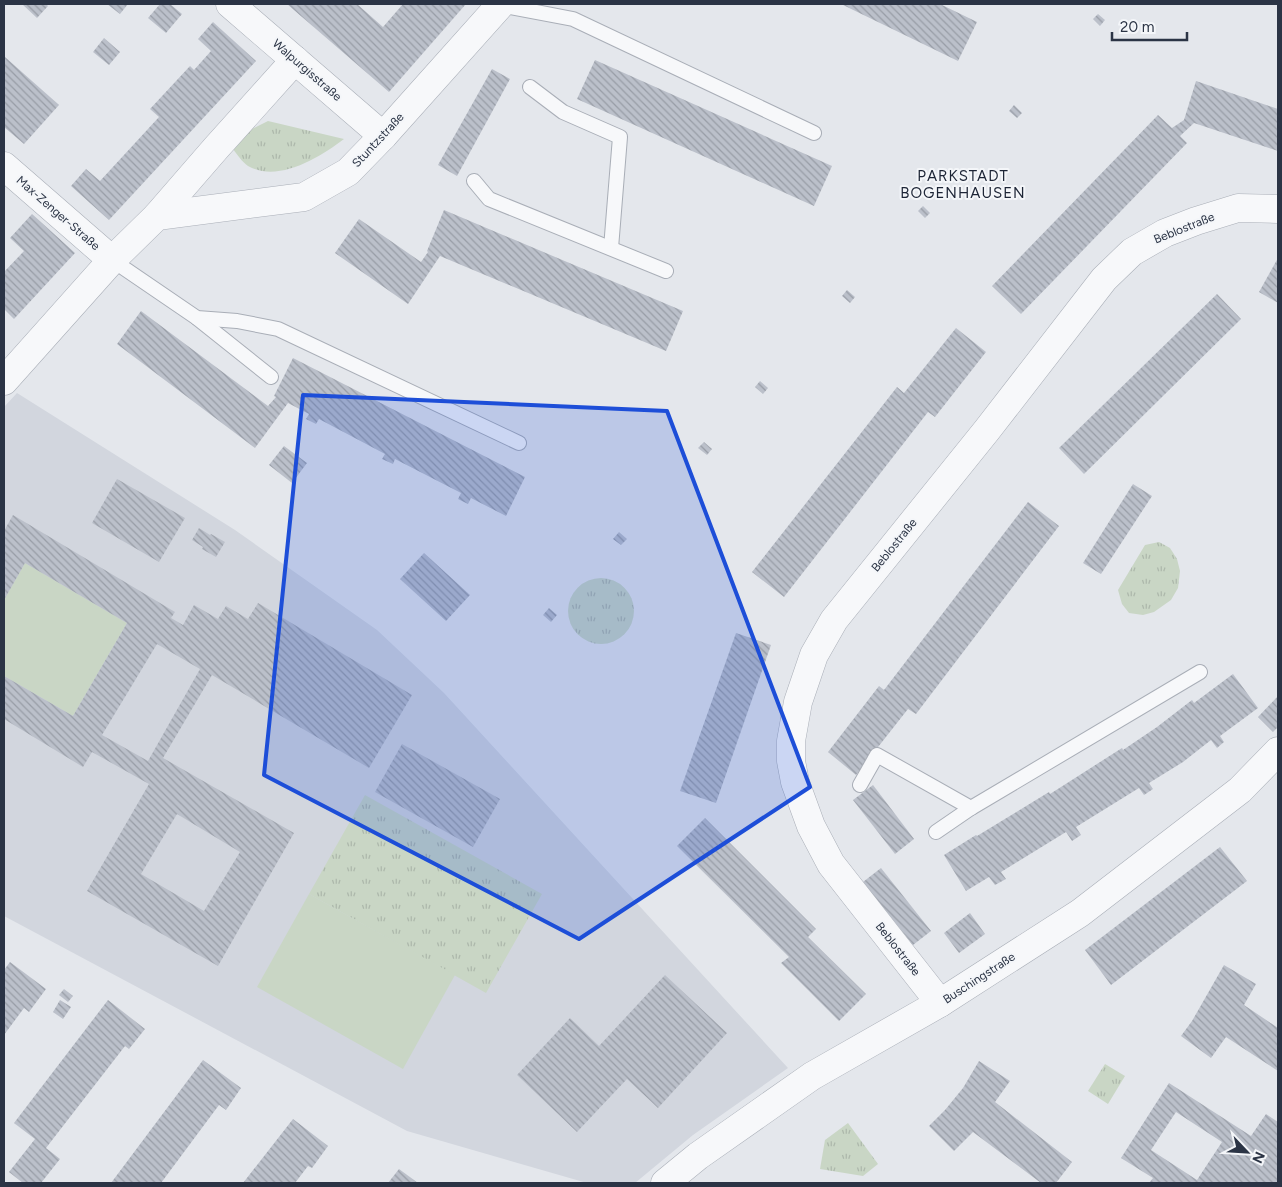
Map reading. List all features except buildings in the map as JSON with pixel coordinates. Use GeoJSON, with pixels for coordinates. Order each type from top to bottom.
{"type":"FeatureCollection","features":[{"type":"Feature","properties":{"kind":"street","name":"Walpurgisstraße"},"geometry":{"type":"LineString","coordinates":[[230,4],[383,136]]}},
{"type":"Feature","properties":{"kind":"street","name":"Stuntzstraße"},"geometry":{"type":"LineString","coordinates":[[157,216],[304,197],[348,172],[383,136],[500,4]]}},
{"type":"Feature","properties":{"kind":"street"},"geometry":{"type":"LineString","coordinates":[[4,381],[112,260],[157,216],[295,60]]}},
{"type":"Feature","properties":{"kind":"street","name":"Max-Zenger-Straße"},"geometry":{"type":"LineString","coordinates":[[4,166],[112,260]]}},
{"type":"Feature","properties":{"kind":"street","name":"Beblostraße"},"geometry":{"type":"LineString","coordinates":[[940,1003],[831,864],[811,826],[795,782],[791,762],[791,741],[798,702],[814,655],[834,620],[988,430],[1104,279],[1132,252],[1165,233],[1196,220],[1238,208],[1278,209]]}},
{"type":"Feature","properties":{"kind":"street","name":"Buschingstraße"},"geometry":{"type":"LineString","coordinates":[[665,1183],[698,1156],[812,1076],[940,1003],[1080,913],[1240,790],[1278,751]]}},
{"type":"Feature","properties":{"kind":"lane"},"geometry":{"type":"LineString","coordinates":[[500,4],[572,19],[814,133]]}},
{"type":"Feature","properties":{"kind":"lane"},"geometry":{"type":"LineString","coordinates":[[530,87],[564,112],[620,138],[611,248]]}},
{"type":"Feature","properties":{"kind":"lane"},"geometry":{"type":"LineString","coordinates":[[474,181],[489,199],[666,271]]}},
{"type":"Feature","properties":{"kind":"lane"},"geometry":{"type":"LineString","coordinates":[[112,260],[197,318],[271,377]]}},
{"type":"Feature","properties":{"kind":"lane"},"geometry":{"type":"LineString","coordinates":[[197,318],[237,320],[278,329],[520,443]]}},
{"type":"Feature","properties":{"kind":"lane"},"geometry":{"type":"LineString","coordinates":[[936,832],[971,808],[1200,672]]}},
{"type":"Feature","properties":{"kind":"lane"},"geometry":{"type":"LineString","coordinates":[[860,785],[877,755],[971,808]]}},
{"type":"Feature","properties":{"kind":"highlighted area"},"geometry":{"type":"Polygon","coordinates":[[[303,395],[667,411],[810,787],[579,939],[264,775],[303,395]]]}},
{"type":"Feature","properties":{"kind":"shaded area"},"geometry":{"type":"Polygon","coordinates":[[[17,393],[235,530],[377,630],[444,693],[788,1068],[693,1135],[635,1183],[587,1183],[407,1131],[4,916],[4,407],[17,393]]]}},
{"type":"Feature","properties":{"kind":"green space"},"geometry":{"type":"Polygon","coordinates":[[[268,121],[344,139],[323,154],[298,166],[272,172],[260,170],[248,166],[232,148],[242,134],[268,121]]]}},
{"type":"Feature","properties":{"kind":"green space"},"geometry":{"type":"Polygon","coordinates":[[[1159,542],[1170,548],[1177,559],[1180,571],[1178,588],[1171,600],[1154,612],[1143,615],[1129,613],[1122,604],[1118,590],[1145,545],[1159,542]]]}},
{"type":"Feature","properties":{"kind":"green space"},"geometry":{"type":"Polygon","coordinates":[[[25,563],[127,623],[73,716],[4,676],[4,600],[25,563]]]}},
{"type":"Feature","properties":{"kind":"green space"},"geometry":{"type":"Polygon","coordinates":[[[601,578],[614,581],[624,588],[631,598],[634,611],[631,624],[624,634],[614,641],[601,644],[588,641],[578,634],[571,624],[568,611],[571,598],[578,588],[588,581],[601,578]]]}},
{"type":"Feature","properties":{"kind":"green space"},"geometry":{"type":"Polygon","coordinates":[[[365,795],[542,894],[486,993],[309,894],[365,795]]]}},
{"type":"Feature","properties":{"kind":"green space"},"geometry":{"type":"Polygon","coordinates":[[[309,894],[455,975],[403,1069],[257,987],[309,894]]]}},
{"type":"Feature","properties":{"kind":"green space"},"geometry":{"type":"Polygon","coordinates":[[[1105,1064],[1125,1076],[1108,1104],[1088,1091],[1105,1064]]]}},
{"type":"Feature","properties":{"kind":"green space"},"geometry":{"type":"Polygon","coordinates":[[[848,1123],[878,1164],[863,1176],[820,1169],[825,1140],[848,1123]]]}},
{"type":"Feature","properties":{"kind":"district","name":"PARKSTADT BOGENHAUSEN"},"geometry":{"type":"Point","coordinates":[963,184]}}]}
